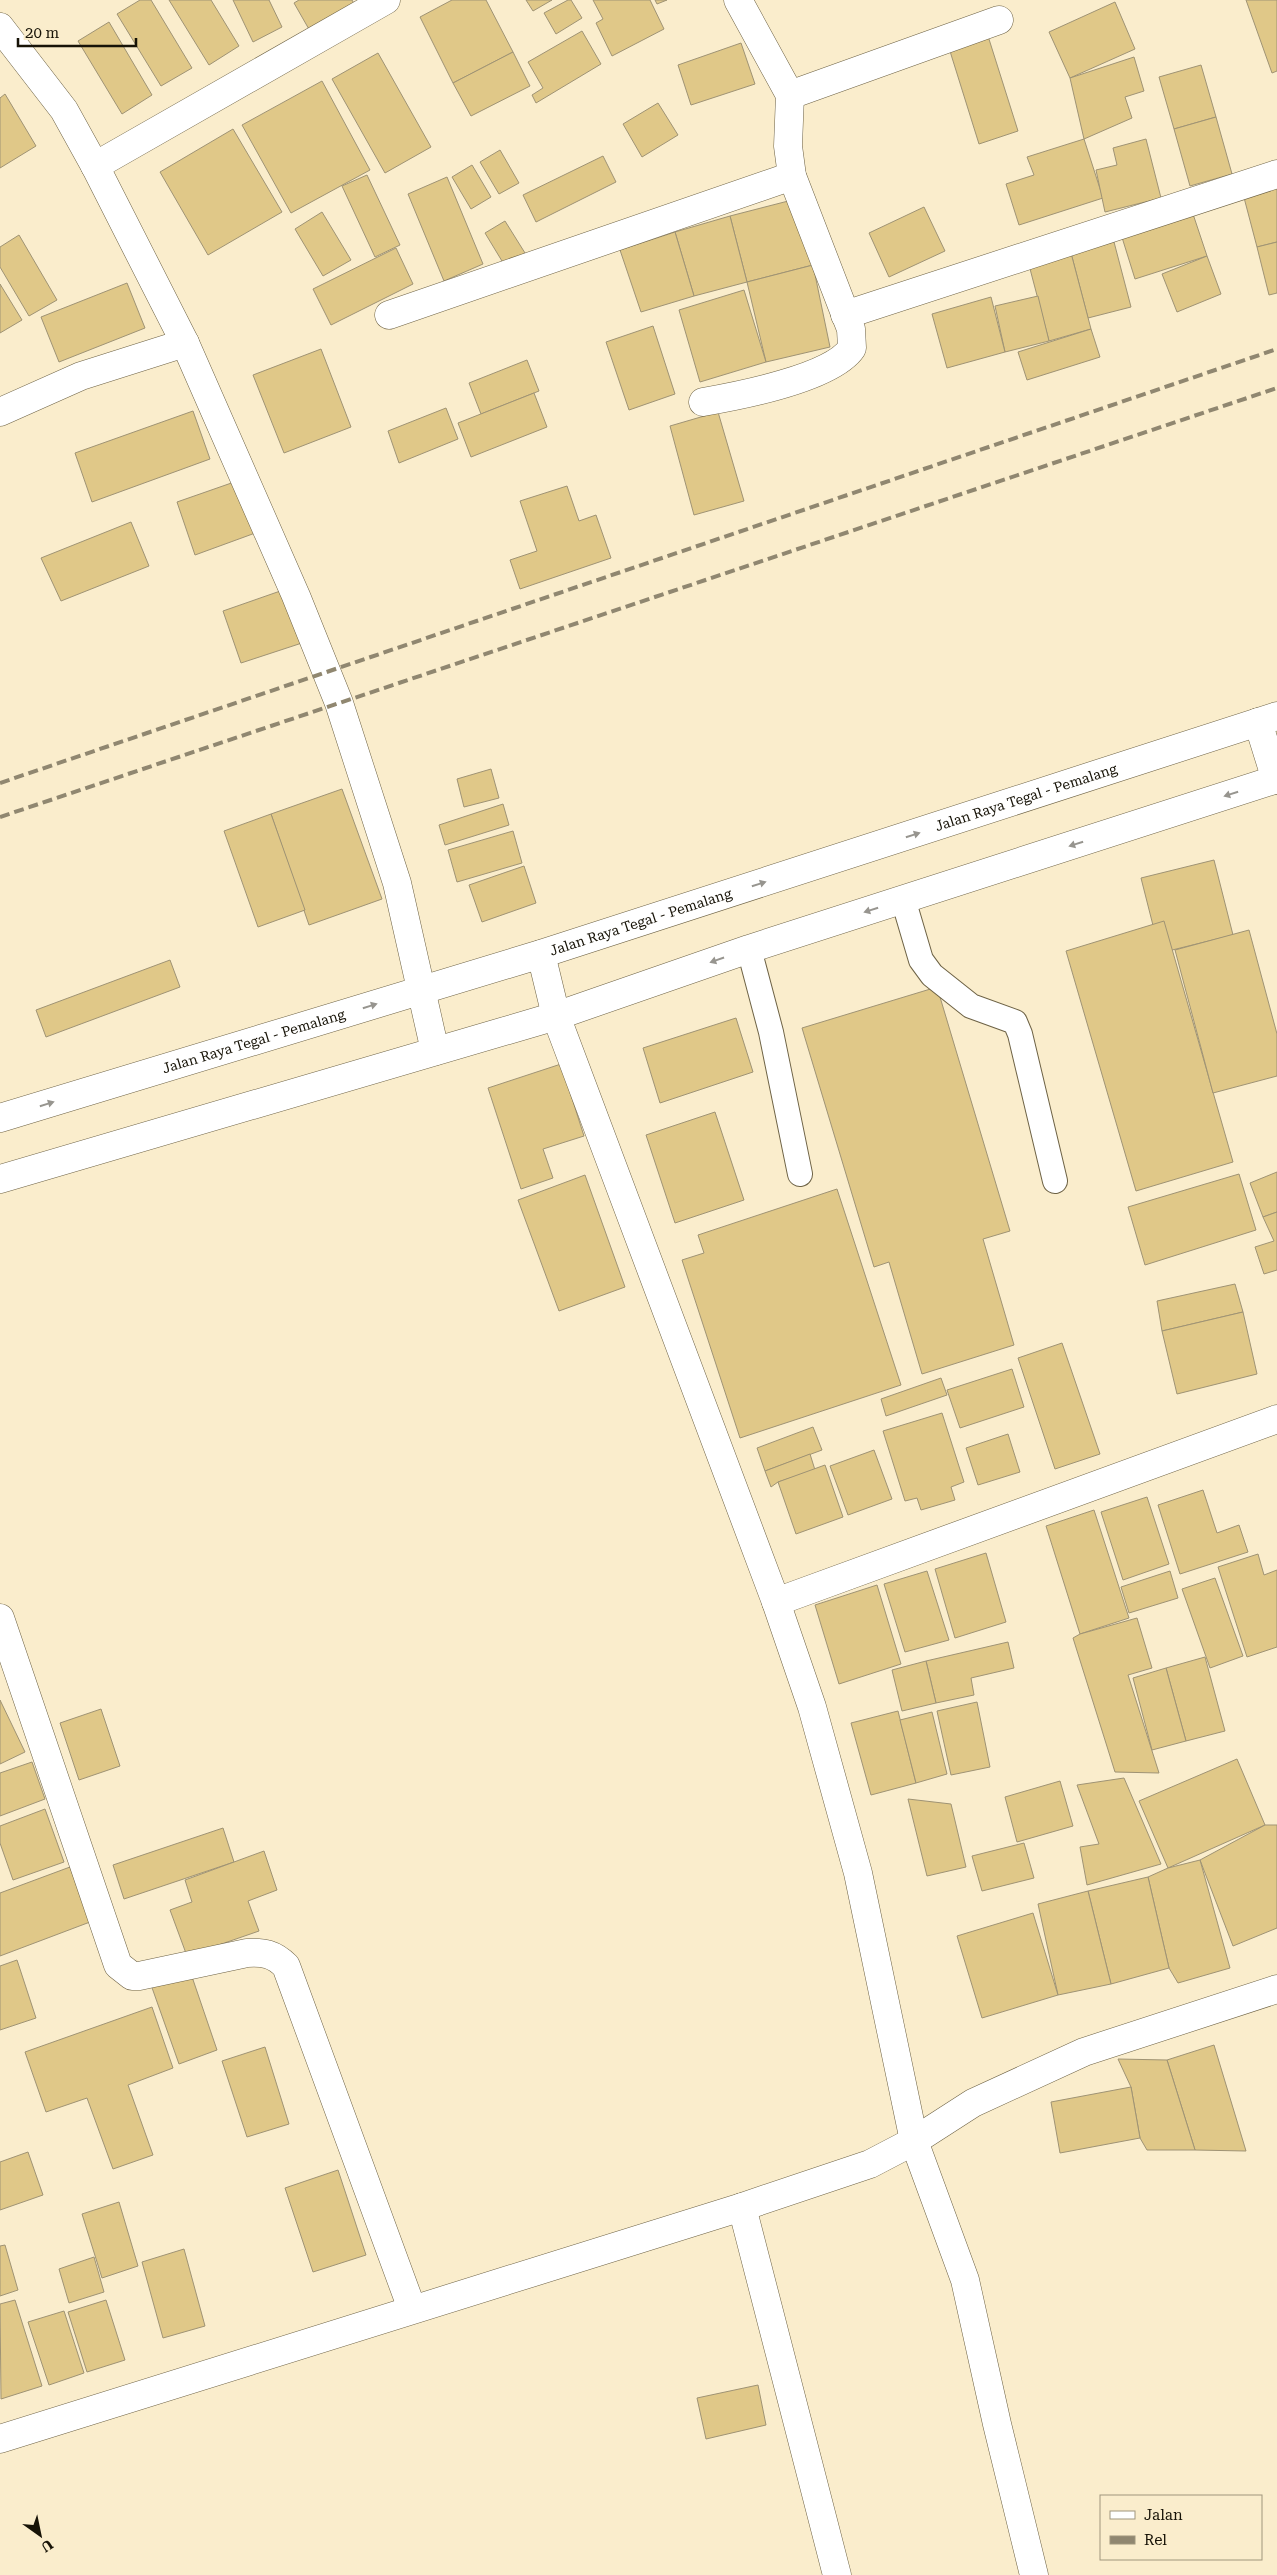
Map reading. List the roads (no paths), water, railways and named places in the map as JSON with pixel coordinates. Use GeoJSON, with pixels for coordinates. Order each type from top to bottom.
{"type":"FeatureCollection","features":[{"type":"Feature","properties":{"kind":"main road"},"geometry":{"type":"LineString","coordinates":[[95,166],[386,0]]}},
{"type":"Feature","properties":{"kind":"main road"},"geometry":{"type":"LineString","coordinates":[[703,402],[763,391],[842,360],[852,348],[851,329],[792,176],[788,146],[790,95],[738,0]]}},
{"type":"Feature","properties":{"kind":"main road"},"geometry":{"type":"LineString","coordinates":[[790,95],[999,20]]}},
{"type":"Feature","properties":{"kind":"main road"},"geometry":{"type":"LineString","coordinates":[[0,27],[64,110],[95,166],[185,343],[272,542],[339,703],[397,883],[435,1051]]}},
{"type":"Feature","properties":{"kind":"main road"},"geometry":{"type":"LineString","coordinates":[[846,315],[1277,174]]}},
{"type":"Feature","properties":{"kind":"main road"},"geometry":{"type":"LineString","coordinates":[[389,315],[792,176]]}},
{"type":"Feature","properties":{"kind":"main road"},"geometry":{"type":"LineString","coordinates":[[0,412],[81,376],[185,343]]}},
{"type":"Feature","properties":{"kind":"main road"},"geometry":{"type":"LineString","coordinates":[[0,1179],[556,1016],[749,949],[1277,781],[1268,719]]}},
{"type":"Feature","properties":{"kind":"main road","name":"Jalan Raya Tegal - Pemalang"},"geometry":{"type":"LineString","coordinates":[[0,1118],[541,954],[1268,719]]}},
{"type":"Feature","properties":{"kind":"main road"},"geometry":{"type":"LineString","coordinates":[[541,954],[556,1016],[776,1602],[812,1707],[858,1873],[914,2141],[965,2280],[996,2424],[1034,2575]]}},
{"type":"Feature","properties":{"kind":"main road"},"geometry":{"type":"LineString","coordinates":[[776,1602],[1277,1419]]}},
{"type":"Feature","properties":{"kind":"main road"},"geometry":{"type":"LineString","coordinates":[[0,1618],[118,1965],[132,1976],[139,1976],[247,1953],[264,1952],[278,1958],[286,1966],[412,2309]]}},
{"type":"Feature","properties":{"kind":"main road"},"geometry":{"type":"LineString","coordinates":[[0,2439],[742,2207],[870,2164],[914,2141],[973,2103],[1084,2052],[1277,1989]]}},
{"type":"Feature","properties":{"kind":"main road"},"geometry":{"type":"LineString","coordinates":[[742,2207],[837,2575]]}},
{"type":"Feature","properties":{"kind":"lane"},"geometry":{"type":"LineString","coordinates":[[903,899],[921,960],[932,975],[971,1006],[1015,1022],[1020,1034],[1055,1181]]}},
{"type":"Feature","properties":{"kind":"lane"},"geometry":{"type":"LineString","coordinates":[[749,949],[771,1032],[800,1174]]}},
{"type":"Feature","properties":{"kind":"railway"},"geometry":{"type":"LineString","coordinates":[[0,783],[1277,349]]}},
{"type":"Feature","properties":{"kind":"railway"},"geometry":{"type":"LineString","coordinates":[[0,817],[1277,388]]}}]}
